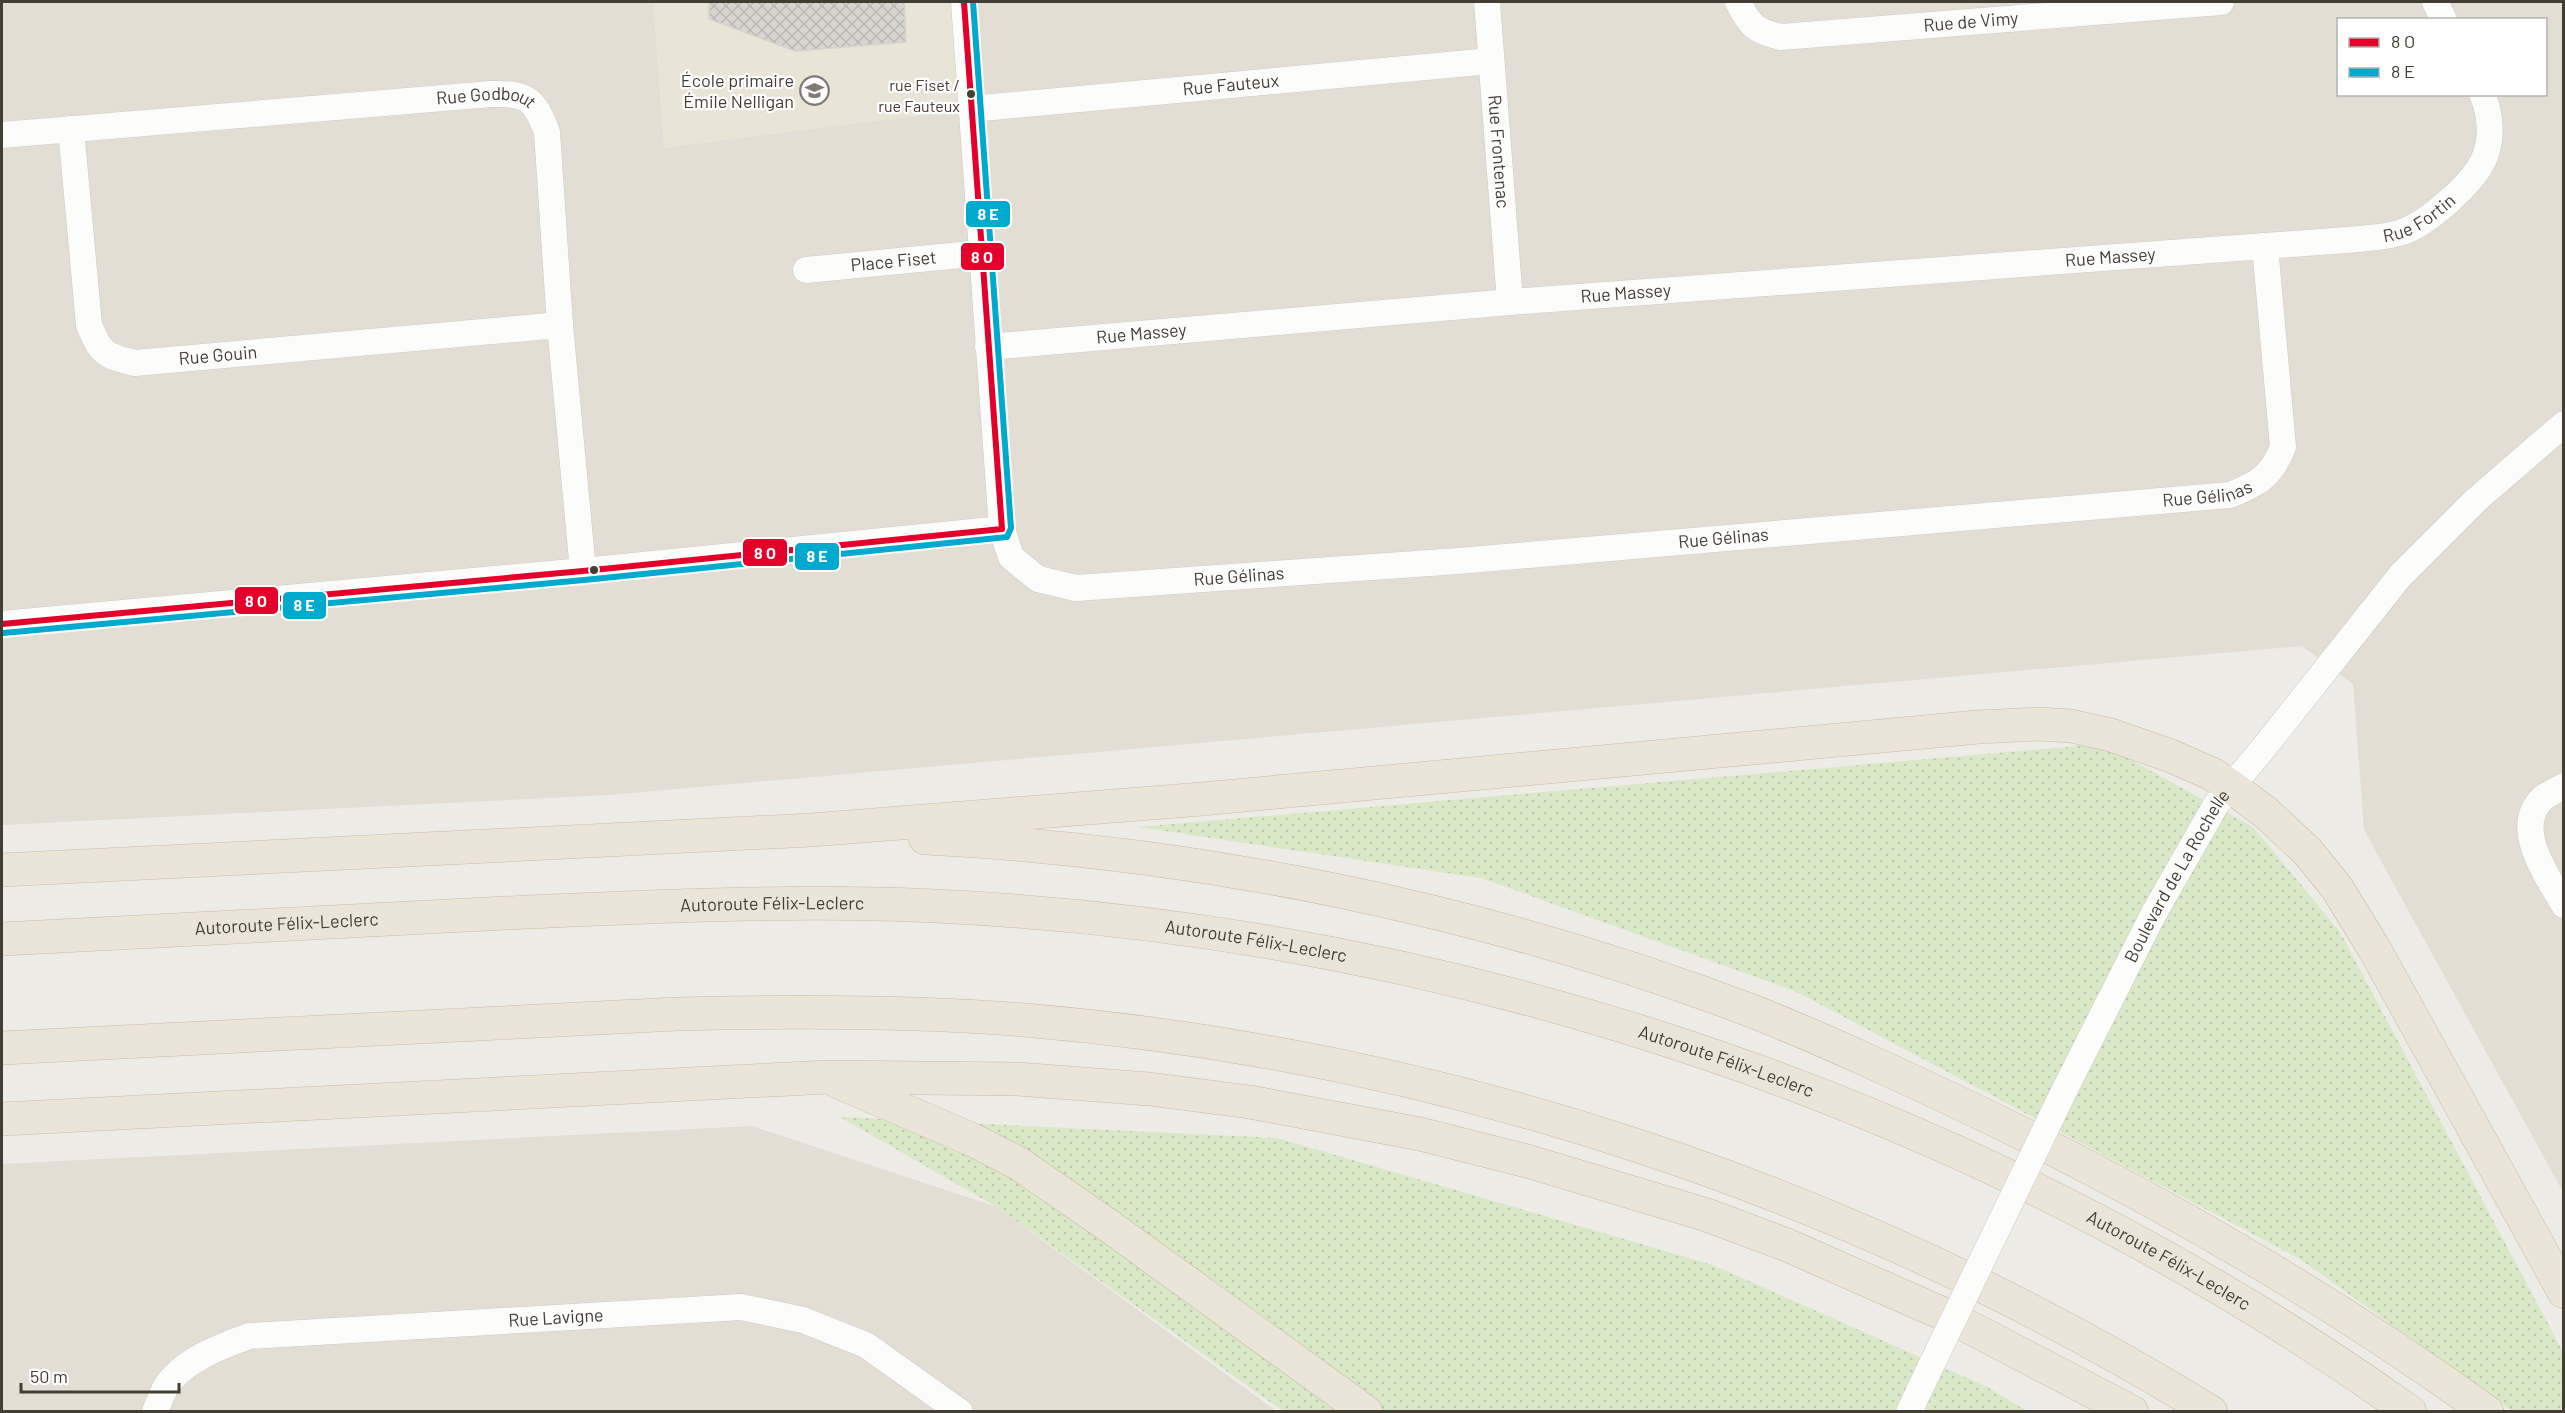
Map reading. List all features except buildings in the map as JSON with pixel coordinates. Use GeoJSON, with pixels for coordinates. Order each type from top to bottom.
{"type":"FeatureCollection","features":[{"type":"Feature","properties":{"kind":"highway"},"geometry":{"type":"LineString","coordinates":[[2,870],[812,830],[1212,798],[2012,724],[2071,726],[2111,735],[2186,762],[2230,786],[2284,829],[2308,852],[2337,888],[2375,950],[2564,1292]]}},
{"type":"Feature","properties":{"kind":"highway"},"geometry":{"type":"LineString","coordinates":[[812,830],[1079,850],[1242,873],[1340,892],[1467,921],[1610,963],[1719,999],[1890,1070],[2042,1143],[2151,1199],[2238,1247],[2321,1298],[2409,1356],[2487,1412]]}},
{"type":"Feature","properties":{"kind":"highway","name":"Autoroute Félix-Leclerc"},"geometry":{"type":"LineString","coordinates":[[2,939],[601,909],[814,903],[937,906],[1079,917],[1211,933],[1332,954],[1506,993],[1619,1026],[1773,1077],[1896,1126],[2002,1174],[2133,1241],[2278,1325],[2410,1412]]}},
{"type":"Feature","properties":{"kind":"highway"},"geometry":{"type":"LineString","coordinates":[[2,1048],[677,1014],[786,1012],[914,1014],[1027,1021],[1144,1034],[1232,1047],[1363,1071],[1475,1098],[1639,1146],[1746,1184],[1863,1231],[1992,1290],[2117,1355],[2211,1412]]}},
{"type":"Feature","properties":{"kind":"highway"},"geometry":{"type":"LineString","coordinates":[[2,1119],[828,1077],[989,1078],[1160,1090],[1250,1102],[1420,1134],[1517,1158],[1660,1200],[1787,1245],[1948,1316],[2132,1412]]}},
{"type":"Feature","properties":{"kind":"highway"},"geometry":{"type":"LineString","coordinates":[[828,1077],[973,1140],[1017,1163],[1103,1222],[1366,1412]]}},
{"type":"Feature","properties":{"kind":"street","name":"Rue Gélinas"},"geometry":{"type":"LineString","coordinates":[[964,2],[1002,530],[1011,557],[1038,579],[1076,588],[1458,561],[2230,495],[2253,486],[2275,467],[2283,447],[2265,246]]}},
{"type":"Feature","properties":{"kind":"street","name":"Rue Frontenac"},"geometry":{"type":"LineString","coordinates":[[1487,2],[1510,302]]}},
{"type":"Feature","properties":{"kind":"street","name":"Rue de Vimy"},"geometry":{"type":"LineString","coordinates":[[1738,2],[1758,32],[1781,37],[2221,2]]}},
{"type":"Feature","properties":{"kind":"street"},"geometry":{"type":"LineString","coordinates":[[2435,2],[2443,18]]}},
{"type":"Feature","properties":{"kind":"street","name":"Rue Fauteux"},"geometry":{"type":"LineString","coordinates":[[971,109],[1491,60]]}},
{"type":"Feature","properties":{"kind":"street","name":"Rue Godbout"},"geometry":{"type":"LineString","coordinates":[[2,135],[491,94],[512,93],[529,99],[538,108],[547,132],[560,325],[583,571]]}},
{"type":"Feature","properties":{"kind":"street","name":"Rue Fortin"},"geometry":{"type":"LineString","coordinates":[[2265,246],[2371,238],[2400,233],[2421,224],[2454,196],[2483,162],[2490,139],[2488,108],[2483,96]]}},
{"type":"Feature","properties":{"kind":"street","name":"Rue Gouin"},"geometry":{"type":"LineString","coordinates":[[70,129],[89,325],[98,347],[114,358],[135,363],[560,325]]}},
{"type":"Feature","properties":{"kind":"street","name":"Rue Massey"},"geometry":{"type":"LineString","coordinates":[[988,347],[1510,302],[2265,246]]}},
{"type":"Feature","properties":{"kind":"street","name":"Place Fiset"},"geometry":{"type":"LineString","coordinates":[[806,270],[981,253]]}},
{"type":"Feature","properties":{"kind":"street","name":"Boulevard de La Rochelle"},"geometry":{"type":"LineString","coordinates":[[1909,1412],[2064,1091],[2154,913],[2203,824],[2230,786],[2262,750],[2400,576],[2468,507],[2564,424]]}},
{"type":"Feature","properties":{"kind":"street"},"geometry":{"type":"LineString","coordinates":[[2,624],[1002,530]]}},
{"type":"Feature","properties":{"kind":"street"},"geometry":{"type":"LineString","coordinates":[[2564,786],[2543,799],[2531,816],[2532,841],[2564,905]]}},
{"type":"Feature","properties":{"kind":"street","name":"Rue Lavigne"},"geometry":{"type":"LineString","coordinates":[[155,1412],[165,1388],[188,1365],[215,1348],[249,1336],[741,1307],[803,1320],[866,1345],[960,1412]]}},
{"type":"Feature","properties":{"kind":"shaded area"},"geometry":{"type":"Polygon","coordinates":[[[2,2],[2563,2],[2563,1192],[2364,830],[2353,684],[2302,646],[609,795],[2,825],[2,2]]]}},
{"type":"Feature","properties":{"kind":"shaded area","name":"École primaire Émile Nelligan"},"geometry":{"type":"Polygon","coordinates":[[[653,2],[964,2],[971,109],[664,148],[653,2]]]}},
{"type":"Feature","properties":{"kind":"shaded area"},"geometry":{"type":"Polygon","coordinates":[[[752,1126],[997,1207],[1276,1411],[2,1412],[2,1164],[752,1126]]]}},
{"type":"Feature","properties":{"kind":"green space"},"geometry":{"type":"Polygon","coordinates":[[[2102,744],[2253,827],[2340,932],[2563,1352],[2563,1411],[2512,1411],[2300,1259],[1797,992],[1481,878],[1138,827],[2102,744]]]}},
{"type":"Feature","properties":{"kind":"green space"},"geometry":{"type":"Polygon","coordinates":[[[840,1117],[1277,1138],[1713,1265],[1987,1387],[2027,1411],[1283,1411],[997,1207],[840,1117]]]}},
{"type":"Feature","properties":{"kind":"transit line"},"geometry":{"type":"LineString","coordinates":[[2,624],[583,571],[1002,529],[964,2]]}},
{"type":"Feature","properties":{"kind":"transit line"},"geometry":{"type":"LineString","coordinates":[[3,633],[584,580],[1007,537],[1011,528],[973,2]]}},
{"type":"Feature","properties":{"kind":"place","name":"École primaire Émile Nelligan"},"geometry":{"type":"Point","coordinates":[815,91]}},
{"type":"Feature","properties":{"kind":"place","name":"rue Fiset / rue Fauteux"},"geometry":{"type":"Point","coordinates":[971,94]}}]}
